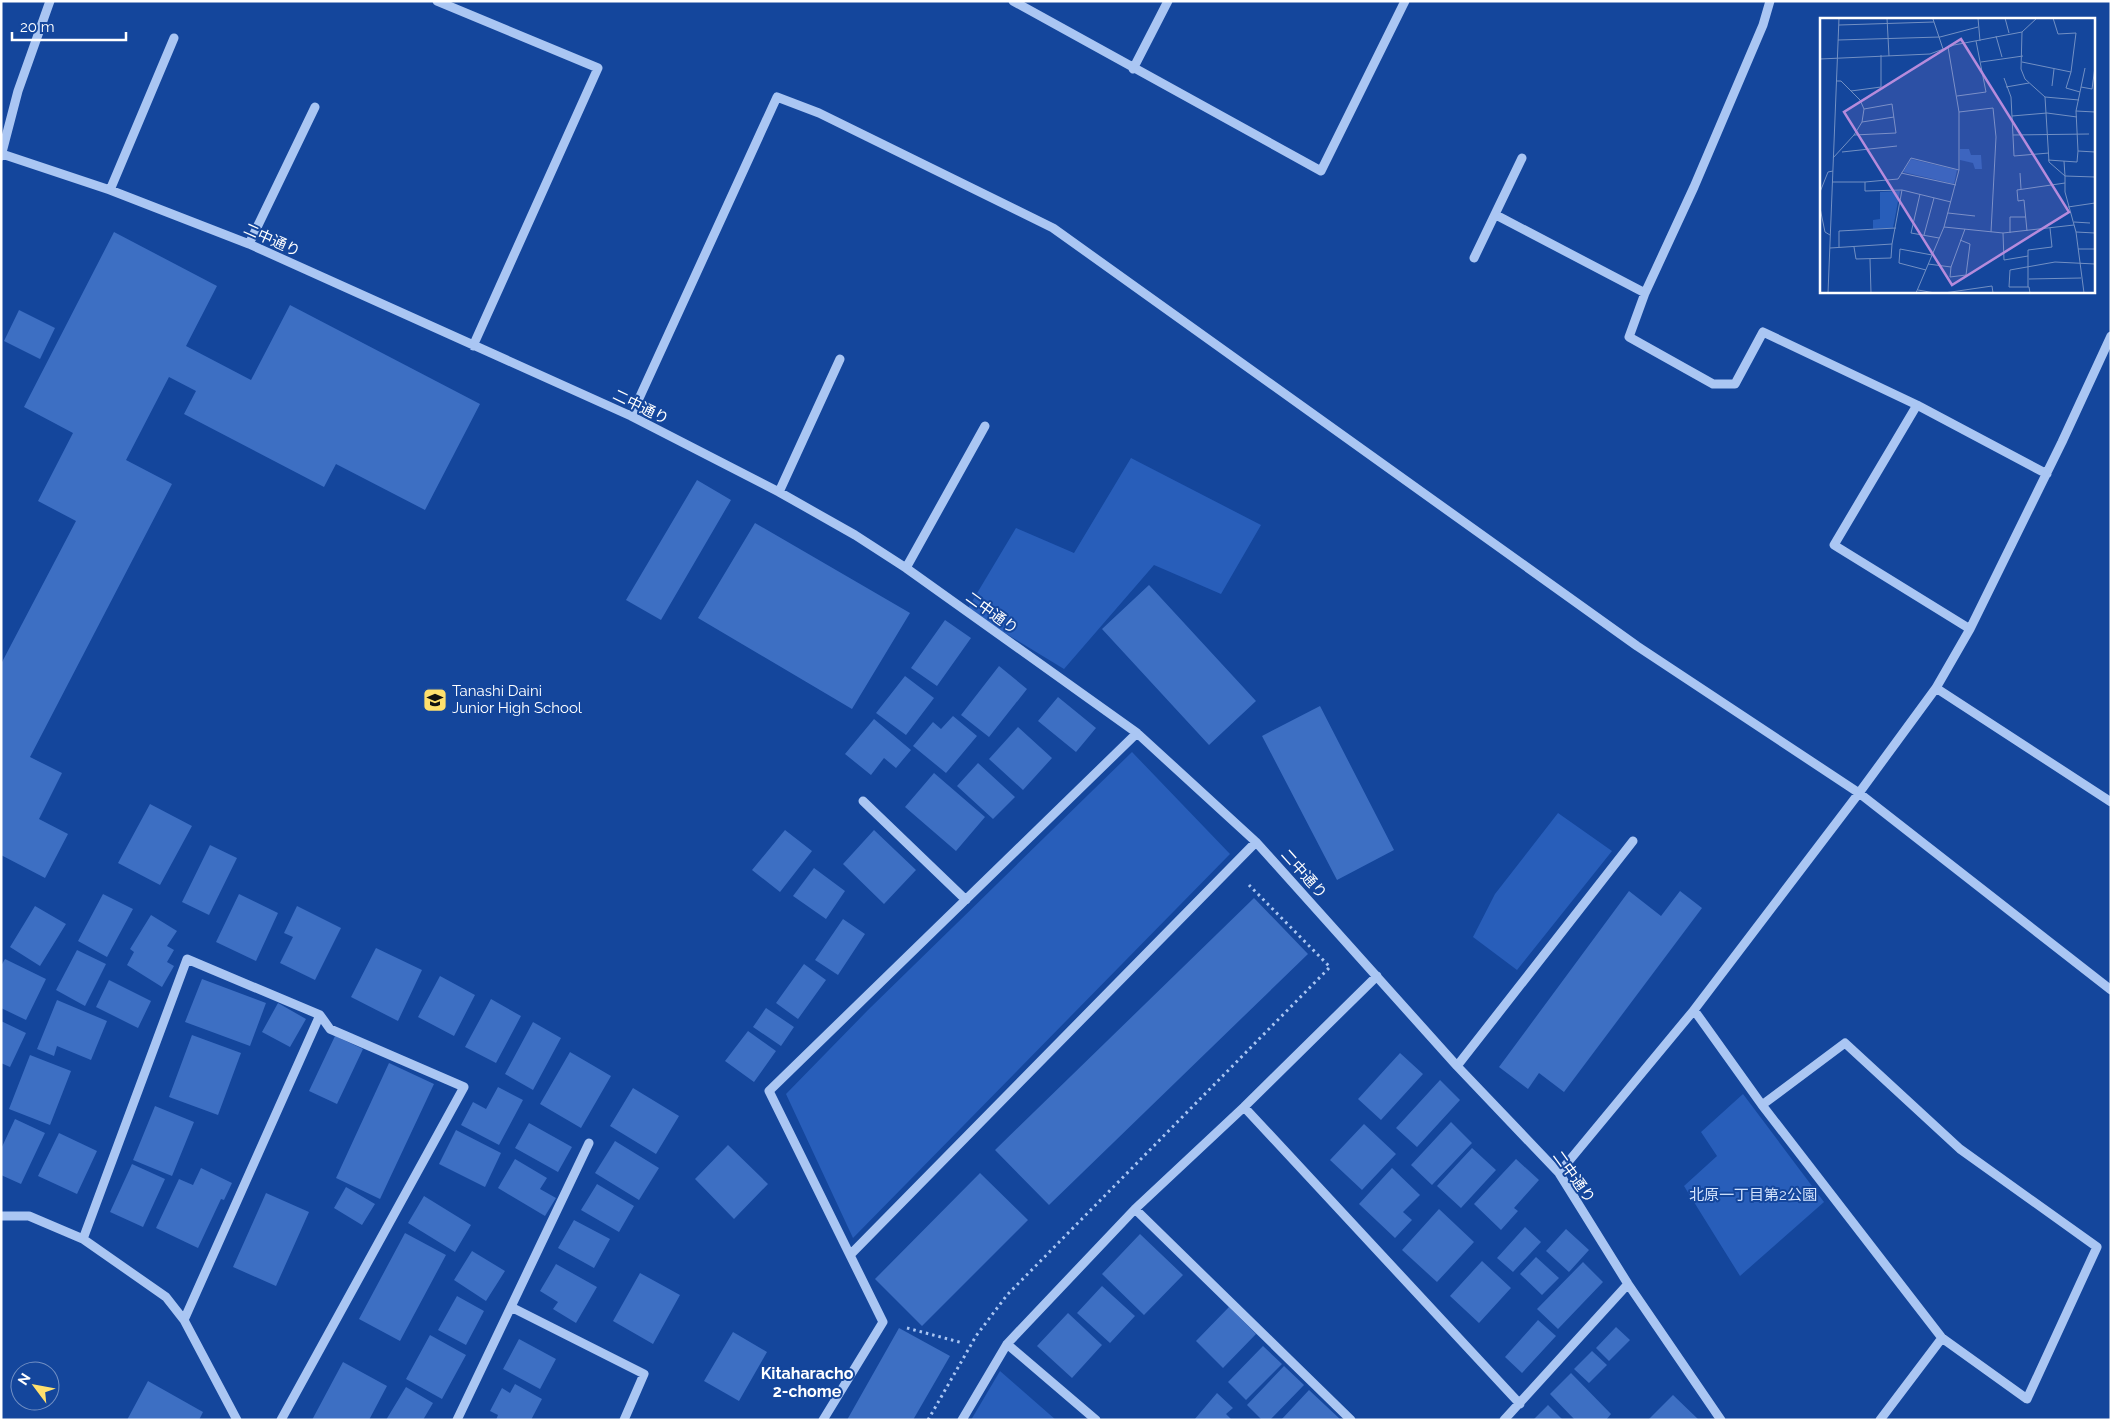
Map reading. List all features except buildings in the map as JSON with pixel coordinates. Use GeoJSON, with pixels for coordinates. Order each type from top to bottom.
{"type":"FeatureCollection","features":[{"type":"Feature","properties":{"kind":"street"},"geometry":{"type":"LineString","coordinates":[[1,155],[18,91],[50,1]]}},
{"type":"Feature","properties":{"kind":"street"},"geometry":{"type":"LineString","coordinates":[[436,1],[598,68],[473,346]]}},
{"type":"Feature","properties":{"kind":"street"},"geometry":{"type":"LineString","coordinates":[[1013,1],[1321,171],[1405,1]]}},
{"type":"Feature","properties":{"kind":"street"},"geometry":{"type":"LineString","coordinates":[[1133,68],[1168,1]]}},
{"type":"Feature","properties":{"kind":"street"},"geometry":{"type":"LineString","coordinates":[[1770,1],[1763,24],[1698,178],[1645,293],[1629,336],[1713,384],[1735,384],[1763,332],[1917,405],[2047,474]]}},
{"type":"Feature","properties":{"kind":"street"},"geometry":{"type":"LineString","coordinates":[[110,190],[174,38]]}},
{"type":"Feature","properties":{"kind":"street"},"geometry":{"type":"LineString","coordinates":[[631,416],[777,97],[819,113],[1053,228],[1637,646],[1860,793],[2111,990]]}},
{"type":"Feature","properties":{"kind":"street"},"geometry":{"type":"LineString","coordinates":[[249,244],[315,107]]}},
{"type":"Feature","properties":{"kind":"street","name":"二中通り"},"geometry":{"type":"LineString","coordinates":[[1,155],[110,190],[249,244],[631,416],[779,492],[856,535],[906,568],[1137,733],[1256,842],[1457,1066],[1558,1173],[1628,1284],[1721,1420]]}},
{"type":"Feature","properties":{"kind":"street"},"geometry":{"type":"LineString","coordinates":[[1474,258],[1522,158]]}},
{"type":"Feature","properties":{"kind":"street"},"geometry":{"type":"LineString","coordinates":[[1496,215],[1645,293]]}},
{"type":"Feature","properties":{"kind":"street"},"geometry":{"type":"LineString","coordinates":[[1558,1173],[1694,1010],[1860,793],[1936,688],[1970,628],[2047,474],[2111,336]]}},
{"type":"Feature","properties":{"kind":"street"},"geometry":{"type":"LineString","coordinates":[[779,492],[840,359]]}},
{"type":"Feature","properties":{"kind":"street"},"geometry":{"type":"LineString","coordinates":[[1917,405],[1834,545],[1970,628]]}},
{"type":"Feature","properties":{"kind":"street"},"geometry":{"type":"LineString","coordinates":[[906,568],[985,426]]}},
{"type":"Feature","properties":{"kind":"street"},"geometry":{"type":"LineString","coordinates":[[1936,688],[2111,802]]}},
{"type":"Feature","properties":{"kind":"street"},"geometry":{"type":"LineString","coordinates":[[823,1420],[883,1322],[769,1091],[1137,733]]}},
{"type":"Feature","properties":{"kind":"street"},"geometry":{"type":"LineString","coordinates":[[863,801],[966,900]]}},
{"type":"Feature","properties":{"kind":"street"},"geometry":{"type":"LineString","coordinates":[[1457,1066],[1633,841]]}},
{"type":"Feature","properties":{"kind":"street"},"geometry":{"type":"LineString","coordinates":[[850,1255],[1256,842]]}},
{"type":"Feature","properties":{"kind":"street"},"geometry":{"type":"LineString","coordinates":[[83,1239],[187,959],[320,1015],[330,1029],[464,1087],[281,1420]]}},
{"type":"Feature","properties":{"kind":"street"},"geometry":{"type":"LineString","coordinates":[[962,1420],[1007,1344],[1136,1209],[1244,1107],[1377,976]]}},
{"type":"Feature","properties":{"kind":"street"},"geometry":{"type":"LineString","coordinates":[[1694,1010],[1762,1105],[1942,1338],[2027,1399],[2097,1247],[1960,1149],[1845,1043],[1762,1105]]}},
{"type":"Feature","properties":{"kind":"street"},"geometry":{"type":"LineString","coordinates":[[184,1320],[320,1015]]}},
{"type":"Feature","properties":{"kind":"street"},"geometry":{"type":"LineString","coordinates":[[1244,1107],[1520,1404]]}},
{"type":"Feature","properties":{"kind":"street"},"geometry":{"type":"LineString","coordinates":[[457,1420],[589,1143]]}},
{"type":"Feature","properties":{"kind":"street"},"geometry":{"type":"LineString","coordinates":[[1136,1209],[1351,1420]]}},
{"type":"Feature","properties":{"kind":"street"},"geometry":{"type":"LineString","coordinates":[[1,1216],[29,1216],[83,1239],[166,1298],[184,1320],[237,1420]]}},
{"type":"Feature","properties":{"kind":"street"},"geometry":{"type":"LineString","coordinates":[[1504,1420],[1628,1284]]}},
{"type":"Feature","properties":{"kind":"street"},"geometry":{"type":"LineString","coordinates":[[511,1307],[644,1374],[624,1420]]}},
{"type":"Feature","properties":{"kind":"street"},"geometry":{"type":"LineString","coordinates":[[1880,1420],[1942,1338]]}},
{"type":"Feature","properties":{"kind":"street"},"geometry":{"type":"LineString","coordinates":[[1007,1344],[1096,1420]]}},
{"type":"Feature","properties":{"kind":"path"},"geometry":{"type":"LineString","coordinates":[[928,1420],[976,1336],[1007,1295],[1330,966],[1232,867]]}},
{"type":"Feature","properties":{"kind":"path"},"geometry":{"type":"LineString","coordinates":[[883,1322],[963,1343]]}},
{"type":"Feature","properties":{"kind":"green space"},"geometry":{"type":"Polygon","coordinates":[[[1131,458],[1261,525],[1221,594],[1154,565],[1064,669],[967,610],[1016,528],[1074,553],[1131,458]]]}},
{"type":"Feature","properties":{"kind":"green space"},"geometry":{"type":"Polygon","coordinates":[[[1132,752],[1230,854],[853,1238],[786,1094],[868,1010],[1132,752]]]}},
{"type":"Feature","properties":{"kind":"green space"},"geometry":{"type":"Polygon","coordinates":[[[1558,813],[1612,851],[1517,970],[1473,937],[1495,894],[1558,813]]]}},
{"type":"Feature","properties":{"kind":"green space","name":"北原一丁目第2公園"},"geometry":{"type":"Polygon","coordinates":[[[1743,1094],[1824,1202],[1740,1276],[1684,1186],[1717,1156],[1701,1132],[1743,1094]]]}},
{"type":"Feature","properties":{"kind":"green space"},"geometry":{"type":"Polygon","coordinates":[[[1000,1371],[1056,1420],[971,1420],[1000,1371]]]}},
{"type":"Feature","properties":{"kind":"place","name":"Tanashi Daini Junior High School"},"geometry":{"type":"Point","coordinates":[435,700]}},
{"type":"Feature","properties":{"kind":"district","name":"Kitaharacho 2-chome"},"geometry":{"type":"Point","coordinates":[807,1382]}}]}
